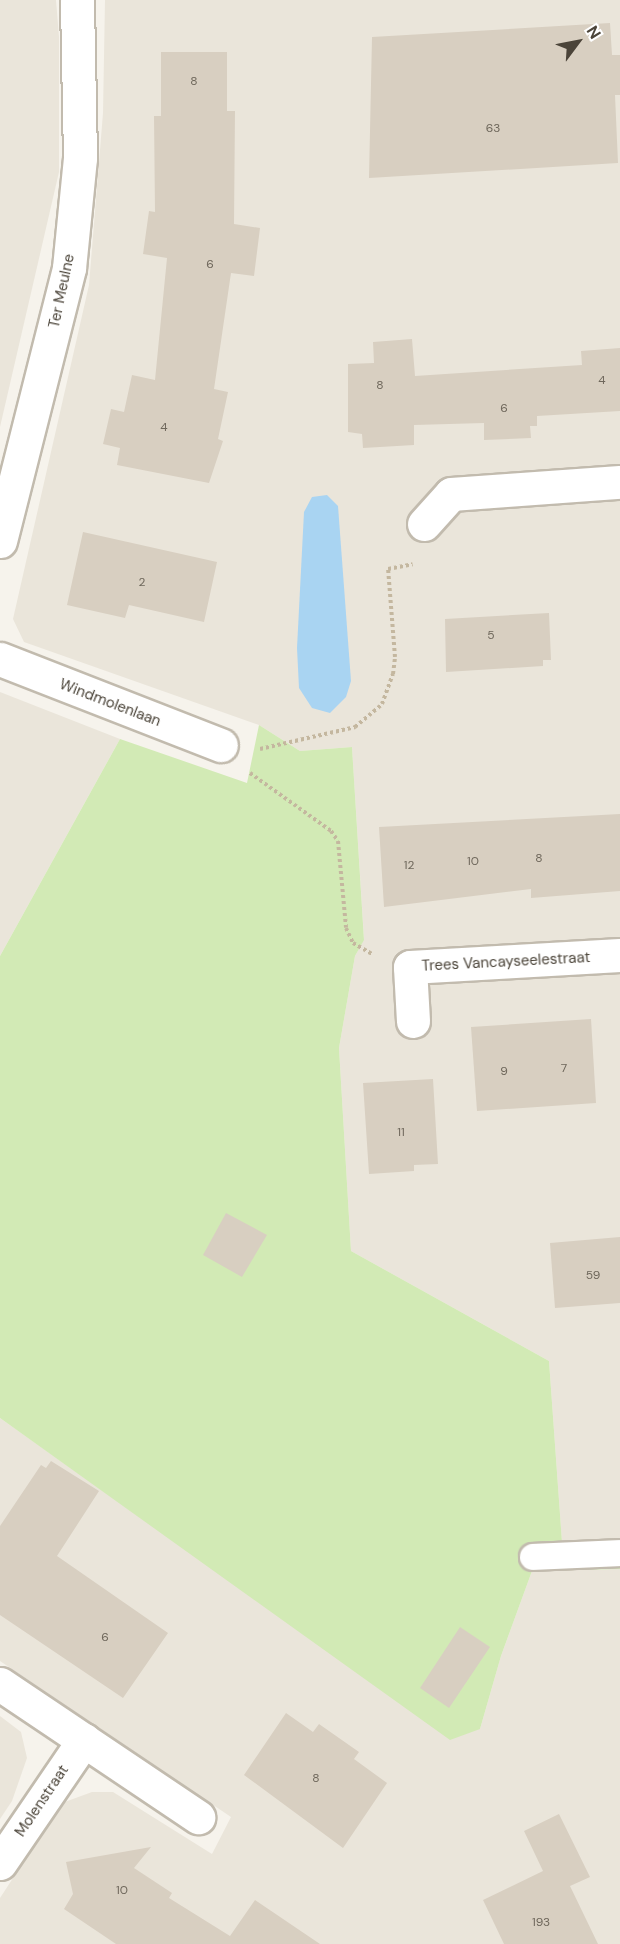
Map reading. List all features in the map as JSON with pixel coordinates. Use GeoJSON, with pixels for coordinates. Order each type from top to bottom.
{"type":"FeatureCollection","features":[{"type":"Feature","properties":{"kind":"street","name":"Ter Meulne"},"geometry":{"type":"LineString","coordinates":[[0,541],[69,268],[80,158],[77,0]]}},
{"type":"Feature","properties":{"kind":"street"},"geometry":{"type":"LineString","coordinates":[[424,524],[451,494],[620,482]]}},
{"type":"Feature","properties":{"kind":"street","name":"Windmolenlaan"},"geometry":{"type":"LineString","coordinates":[[0,659],[233,748]]}},
{"type":"Feature","properties":{"kind":"street","name":"Trees Vancayseelestraat"},"geometry":{"type":"LineString","coordinates":[[413,1021],[410,967],[620,955]]}},
{"type":"Feature","properties":{"kind":"street"},"geometry":{"type":"LineString","coordinates":[[0,1684],[198,1818]]}},
{"type":"Feature","properties":{"kind":"street","name":"Molenstraat"},"geometry":{"type":"LineString","coordinates":[[0,1863],[84,1740]]}},
{"type":"Feature","properties":{"kind":"lane"},"geometry":{"type":"LineString","coordinates":[[533,1557],[620,1553]]}},
{"type":"Feature","properties":{"kind":"path"},"geometry":{"type":"LineString","coordinates":[[410,967],[361,950],[353,943],[346,928],[338,841],[331,831],[242,768],[233,748],[355,727],[382,704],[395,657],[388,568],[428,562],[424,524]]}},
{"type":"Feature","properties":{"kind":"shaded area"},"geometry":{"type":"Polygon","coordinates":[[[0,0],[56,0],[59,37],[59,172],[0,427],[0,0]]]}},
{"type":"Feature","properties":{"kind":"shaded area"},"geometry":{"type":"Polygon","coordinates":[[[105,0],[620,0],[620,1538],[562,1542],[549,1361],[351,1251],[339,1048],[355,956],[364,939],[352,747],[300,751],[259,725],[24,642],[13,619],[89,285],[103,113],[105,0]]]}},
{"type":"Feature","properties":{"kind":"shaded area"},"geometry":{"type":"Polygon","coordinates":[[[0,692],[120,739],[0,956],[0,692]]]}},
{"type":"Feature","properties":{"kind":"shaded area"},"geometry":{"type":"Polygon","coordinates":[[[0,1418],[230,1581],[480,1729],[501,1656],[532,1571],[620,1569],[620,1944],[0,1944],[0,1898],[62,1803],[92,1792],[113,1792],[212,1854],[231,1817],[0,1661],[0,1418]]]}},
{"type":"Feature","properties":{"kind":"shaded area"},"geometry":{"type":"Polygon","coordinates":[[[0,1716],[21,1732],[27,1758],[12,1801],[0,1819],[0,1716]]]}},
{"type":"Feature","properties":{"kind":"green space"},"geometry":{"type":"Polygon","coordinates":[[[259,725],[300,751],[352,747],[364,940],[355,956],[339,1048],[351,1251],[549,1361],[562,1542],[620,1538],[620,1569],[532,1571],[501,1656],[480,1729],[450,1740],[0,1418],[0,956],[120,739],[247,783],[259,725]]]}},
{"type":"Feature","properties":{"kind":"water"},"geometry":{"type":"Polygon","coordinates":[[[327,495],[338,506],[351,681],[346,697],[330,713],[312,708],[299,688],[297,648],[304,512],[312,497],[327,495]]]}},
{"type":"Feature","properties":{"kind":"building"},"geometry":{"type":"Polygon","coordinates":[[[610,23],[612,55],[620,55],[620,95],[615,95],[618,163],[369,178],[372,37],[610,23]]]}},
{"type":"Feature","properties":{"kind":"building"},"geometry":{"type":"Polygon","coordinates":[[[161,52],[227,52],[227,111],[235,111],[234,224],[260,228],[254,276],[231,273],[214,389],[228,392],[218,439],[223,441],[209,483],[117,465],[120,448],[103,444],[111,409],[124,412],[132,375],[155,380],[167,258],[143,254],[149,211],[155,212],[154,116],[161,116],[161,52]]]}},
{"type":"Feature","properties":{"kind":"building"},"geometry":{"type":"Polygon","coordinates":[[[412,339],[415,376],[582,365],[581,351],[620,348],[620,411],[537,416],[537,426],[530,426],[531,438],[484,440],[484,423],[414,425],[414,445],[363,448],[362,434],[348,432],[348,364],[374,363],[373,342],[412,339]]]}},
{"type":"Feature","properties":{"kind":"building"},"geometry":{"type":"Polygon","coordinates":[[[83,532],[217,562],[204,622],[129,605],[125,618],[67,605],[83,532]]]}},
{"type":"Feature","properties":{"kind":"building"},"geometry":{"type":"Polygon","coordinates":[[[549,613],[551,660],[543,660],[543,666],[446,672],[445,619],[549,613]]]}},
{"type":"Feature","properties":{"kind":"building"},"geometry":{"type":"Polygon","coordinates":[[[620,814],[620,891],[531,898],[531,889],[384,907],[379,827],[620,814]]]}},
{"type":"Feature","properties":{"kind":"building"},"geometry":{"type":"Polygon","coordinates":[[[591,1019],[596,1103],[477,1111],[471,1027],[591,1019]]]}},
{"type":"Feature","properties":{"kind":"building"},"geometry":{"type":"Polygon","coordinates":[[[433,1079],[438,1164],[414,1165],[414,1171],[369,1174],[363,1083],[433,1079]]]}},
{"type":"Feature","properties":{"kind":"building"},"geometry":{"type":"Polygon","coordinates":[[[226,1213],[267,1235],[242,1277],[203,1255],[226,1213]]]}},
{"type":"Feature","properties":{"kind":"building"},"geometry":{"type":"Polygon","coordinates":[[[620,1237],[620,1303],[555,1308],[550,1243],[620,1237]]]}},
{"type":"Feature","properties":{"kind":"building"},"geometry":{"type":"Polygon","coordinates":[[[51,1461],[99,1491],[57,1556],[168,1633],[123,1698],[0,1615],[0,1526],[41,1465],[46,1468],[51,1461]]]}},
{"type":"Feature","properties":{"kind":"building"},"geometry":{"type":"Polygon","coordinates":[[[460,1627],[490,1647],[449,1708],[420,1688],[460,1627]]]}},
{"type":"Feature","properties":{"kind":"building"},"geometry":{"type":"Polygon","coordinates":[[[286,1713],[313,1732],[319,1724],[359,1752],[354,1759],[387,1783],[343,1848],[244,1775],[286,1713]]]}},
{"type":"Feature","properties":{"kind":"building"},"geometry":{"type":"Polygon","coordinates":[[[559,1814],[590,1877],[570,1886],[598,1944],[504,1944],[483,1900],[543,1871],[524,1831],[559,1814]]]}},
{"type":"Feature","properties":{"kind":"building"},"geometry":{"type":"Polygon","coordinates":[[[151,1847],[134,1868],[172,1893],[169,1898],[230,1936],[255,1900],[320,1944],[116,1944],[64,1909],[73,1894],[66,1862],[151,1847]]]}}]}
